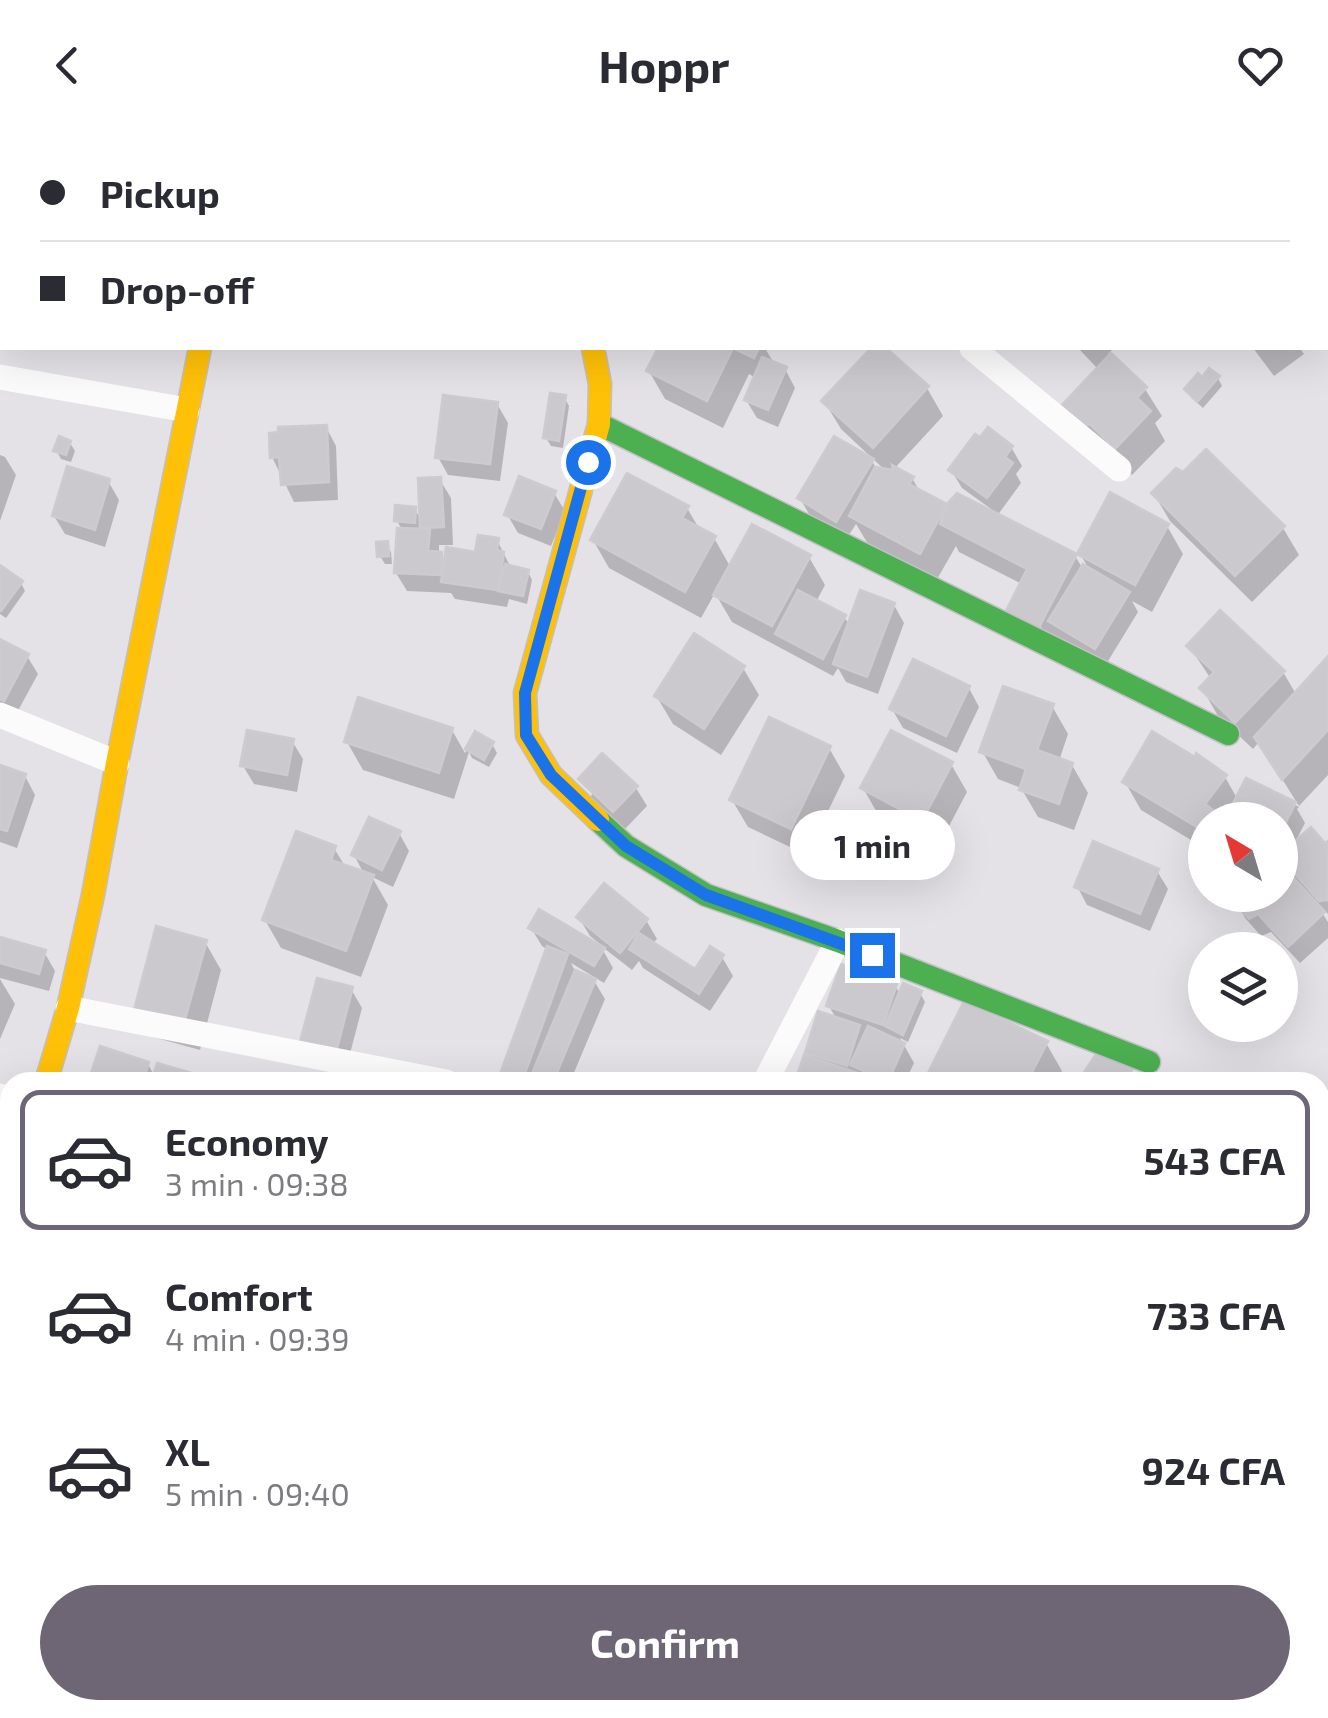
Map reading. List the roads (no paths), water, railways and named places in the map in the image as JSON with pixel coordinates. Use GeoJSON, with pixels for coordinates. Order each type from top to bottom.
{"type":"FeatureCollection","features":[{"type":"Feature","properties":{"kind":"street"},"geometry":{"type":"LineString","coordinates":[[49,1072],[68,1008],[93,895],[200,350]]}},
{"type":"Feature","properties":{"kind":"street"},"geometry":{"type":"LineString","coordinates":[[594,350],[600,384],[598,424],[525,693],[526,735],[551,775],[626,846],[706,895],[838,941],[1150,1062]]}},
{"type":"Feature","properties":{"kind":"street"},"geometry":{"type":"LineString","coordinates":[[974,350],[1120,468]]}},
{"type":"Feature","properties":{"kind":"street"},"geometry":{"type":"LineString","coordinates":[[0,376],[187,410]]}},
{"type":"Feature","properties":{"kind":"street"},"geometry":{"type":"LineString","coordinates":[[598,424],[1228,734]]}},
{"type":"Feature","properties":{"kind":"street"},"geometry":{"type":"LineString","coordinates":[[0,715],[117,763]]}},
{"type":"Feature","properties":{"kind":"street"},"geometry":{"type":"LineString","coordinates":[[770,1072],[838,941]]}},
{"type":"Feature","properties":{"kind":"street"},"geometry":{"type":"LineString","coordinates":[[68,1008],[395,1072]]}}]}
